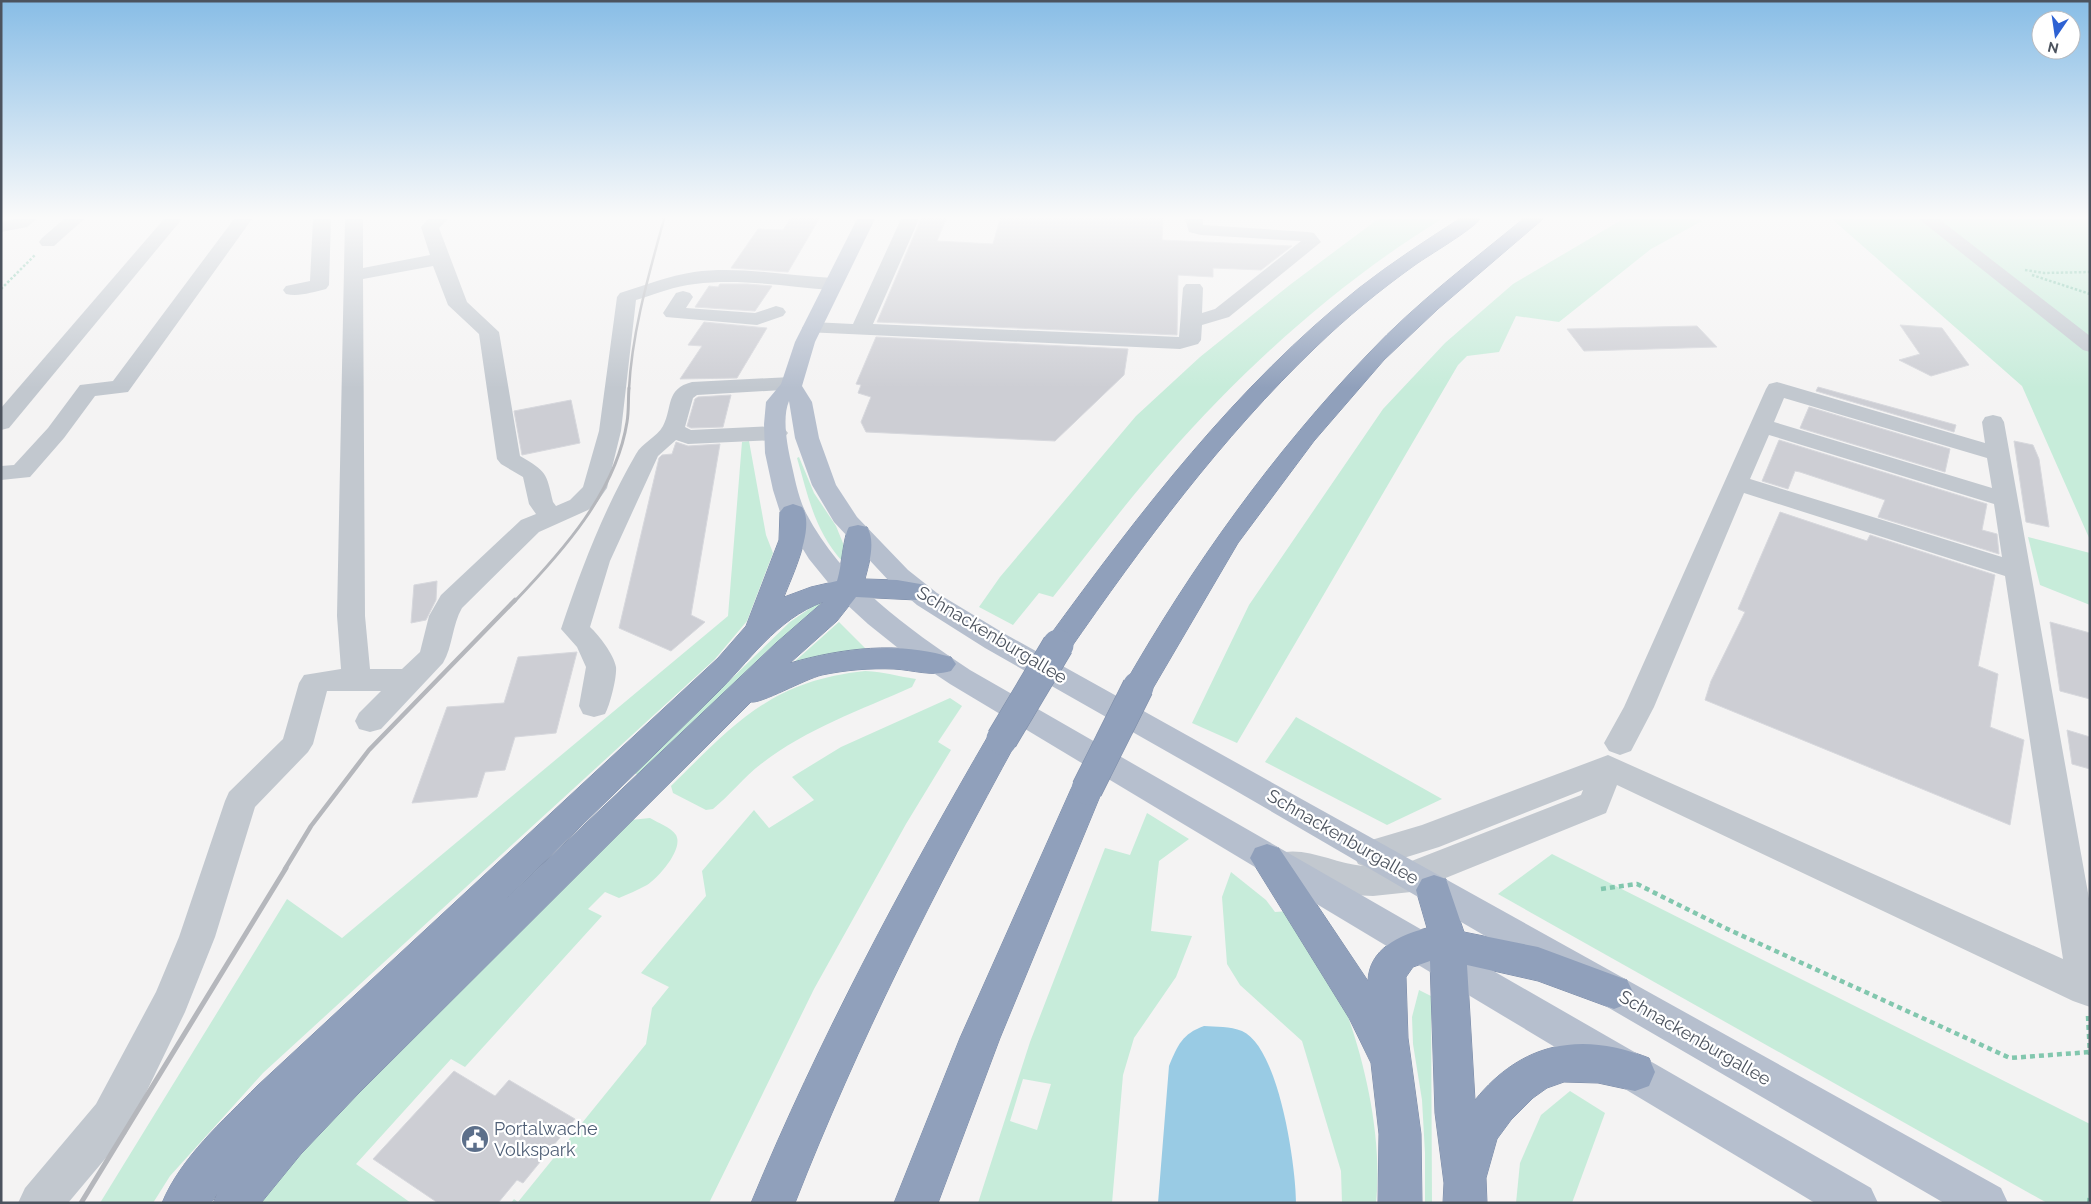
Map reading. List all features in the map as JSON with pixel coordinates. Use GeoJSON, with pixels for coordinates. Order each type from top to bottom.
{"type":"FeatureCollection","features":[{"type":"Feature","properties":{"kind":"highway"},"geometry":{"type":"LineString","coordinates":[[773,1203],[793,1150],[887,947],[1002,739],[1058,645],[1113,567],[1224,429],[1292,358],[1351,304],[1388,275]]}},
{"type":"Feature","properties":{"kind":"highway"},"geometry":{"type":"LineString","coordinates":[[916,1203],[984,1029],[1087,789],[1138,687],[1227,540],[1306,436],[1377,356],[1431,305],[1468,275]]}},
{"type":"Feature","properties":{"kind":"highway"},"geometry":{"type":"LineString","coordinates":[[759,630],[791,546],[793,512]]}},
{"type":"Feature","properties":{"kind":"highway"},"geometry":{"type":"LineString","coordinates":[[235,1203],[247,1185],[283,1143],[344,1080],[786,650],[836,607],[855,570],[858,533]]}},
{"type":"Feature","properties":{"kind":"highway"},"geometry":{"type":"LineString","coordinates":[[184,1203],[218,1157],[284,1087],[728,665],[759,630],[784,609],[821,592],[847,588],[881,587],[916,591]]}},
{"type":"Feature","properties":{"kind":"highway"},"geometry":{"type":"LineString","coordinates":[[723,712],[762,687],[784,676],[824,664],[902,659],[942,664]]}},
{"type":"Feature","properties":{"kind":"highway"},"geometry":{"type":"LineString","coordinates":[[1267,858],[1362,1005],[1392,1067]]}},
{"type":"Feature","properties":{"kind":"highway"},"geometry":{"type":"LineString","coordinates":[[1422,883],[1444,923],[1438,952],[1465,1193]]}},
{"type":"Feature","properties":{"kind":"highway"},"geometry":{"type":"LineString","coordinates":[[1400,1203],[1400,1134],[1386,1001],[1388,972],[1400,955],[1438,952],[1538,964],[1614,992]]}},
{"type":"Feature","properties":{"kind":"highway"},"geometry":{"type":"LineString","coordinates":[[1465,1193],[1478,1133],[1484,1122],[1511,1090],[1527,1076],[1544,1068],[1584,1061],[1613,1065],[1634,1072]]}},
{"type":"Feature","properties":{"kind":"main road"},"geometry":{"type":"LineString","coordinates":[[838,275],[798,361],[791,385],[777,402],[776,433],[785,490],[793,512],[818,553],[847,588],[884,622],[942,664],[1052,732],[1267,858],[1438,952],[1634,1072],[1856,1203]]}},
{"type":"Feature","properties":{"kind":"main road","name":"Schnackenburgallee"},"geometry":{"type":"LineString","coordinates":[[791,385],[800,402],[807,438],[824,485],[847,522],[916,591],[996,641],[1986,1203]]}},
{"type":"Feature","properties":{"kind":"street"},"geometry":{"type":"LineString","coordinates":[[1,423],[126,275]]}},
{"type":"Feature","properties":{"kind":"street"},"geometry":{"type":"LineString","coordinates":[[1,473],[21,472],[56,433],[88,390],[120,387],[202,275]]}},
{"type":"Feature","properties":{"kind":"street"},"geometry":{"type":"LineString","coordinates":[[293,290],[319,285],[319,275]]}},
{"type":"Feature","properties":{"kind":"street"},"geometry":{"type":"LineString","coordinates":[[353,275],[351,616],[356,680]]}},
{"type":"Feature","properties":{"kind":"street"},"geometry":{"type":"LineString","coordinates":[[446,275],[458,305],[488,332],[508,459],[534,474],[541,504],[552,516]]}},
{"type":"Feature","properties":{"kind":"street"},"geometry":{"type":"LineString","coordinates":[[860,330],[885,275]]}},
{"type":"Feature","properties":{"kind":"street"},"geometry":{"type":"LineString","coordinates":[[1192,322],[1222,313],[1270,275]]}},
{"type":"Feature","properties":{"kind":"street"},"geometry":{"type":"LineString","coordinates":[[1999,275],[2090,346]]}},
{"type":"Feature","properties":{"kind":"street"},"geometry":{"type":"LineString","coordinates":[[370,721],[432,656],[443,616],[451,602],[530,526],[579,505],[586,500],[595,488],[610,431],[628,297],[679,281],[705,277],[766,278],[782,282],[833,286]]}},
{"type":"Feature","properties":{"kind":"street"},"geometry":{"type":"LineString","coordinates":[[776,312],[787,294],[833,286]]}},
{"type":"Feature","properties":{"kind":"street"},"geometry":{"type":"LineString","coordinates":[[683,297],[673,313],[757,319],[776,312],[814,324],[860,330],[1180,343],[1191,340],[1193,288]]}},
{"type":"Feature","properties":{"kind":"street"},"geometry":{"type":"LineString","coordinates":[[594,706],[601,667],[589,642],[574,629],[597,561],[648,453],[673,430],[683,395],[692,390],[791,385]]}},
{"type":"Feature","properties":{"kind":"street"},"geometry":{"type":"LineString","coordinates":[[1267,858],[1352,880],[1422,883],[1594,804],[1614,755],[1643,698],[1763,426],[1777,389],[1998,454]]}},
{"type":"Feature","properties":{"kind":"street"},"geometry":{"type":"LineString","coordinates":[[1993,422],[2088,990]]}},
{"type":"Feature","properties":{"kind":"street"},"geometry":{"type":"LineString","coordinates":[[1763,426],[2006,500]]}},
{"type":"Feature","properties":{"kind":"street"},"geometry":{"type":"LineString","coordinates":[[673,430],[688,437],[776,433]]}},
{"type":"Feature","properties":{"kind":"street"},"geometry":{"type":"LineString","coordinates":[[1737,483],[2018,571]]}},
{"type":"Feature","properties":{"kind":"street"},"geometry":{"type":"LineString","coordinates":[[40,1203],[111,1118],[168,1009],[197,937],[241,801],[297,744],[314,683],[330,680],[408,680]]}},
{"type":"Feature","properties":{"kind":"street"},"geometry":{"type":"LineString","coordinates":[[1370,854],[1427,837],[1614,755]]}},
{"type":"Feature","properties":{"kind":"street"},"geometry":{"type":"LineString","coordinates":[[1614,755],[2088,990]]}},
{"type":"Feature","properties":{"kind":"path"},"geometry":{"type":"LineString","coordinates":[[1,289],[15,275]]}},
{"type":"Feature","properties":{"kind":"path"},"geometry":{"type":"LineString","coordinates":[[2034,275],[2090,294]]}},
{"type":"Feature","properties":{"kind":"path"},"geometry":{"type":"LineString","coordinates":[[1601,889],[1637,884],[1723,927],[2010,1058],[2090,1053],[2088,990]]}},
{"type":"Feature","properties":{"kind":"path"},"geometry":{"type":"LineString","coordinates":[[2089,1203],[2090,1195]]}},
{"type":"Feature","properties":{"kind":"green space"},"geometry":{"type":"Polygon","coordinates":[[[1303,275],[1360,275],[1296,327],[1197,423],[1123,508],[1053,597],[1039,593],[1013,625],[979,607],[1000,577],[1136,416],[1200,357],[1303,275]]]}},
{"type":"Feature","properties":{"kind":"green space"},"geometry":{"type":"Polygon","coordinates":[[[1528,275],[1618,275],[1559,322],[1516,316],[1499,352],[1467,356],[1458,365],[1237,743],[1192,723],[1249,605],[1383,409],[1445,343],[1513,284],[1528,275]]]}},
{"type":"Feature","properties":{"kind":"green space"},"geometry":{"type":"Polygon","coordinates":[[[1896,275],[2090,275],[2090,540],[2022,386],[1896,275]]]}},
{"type":"Feature","properties":{"kind":"green space"},"geometry":{"type":"Polygon","coordinates":[[[749,441],[766,535],[773,553],[747,621],[715,659],[263,1073],[170,1176],[153,1203],[100,1203],[287,899],[342,938],[728,616],[742,442],[749,441]]]}},
{"type":"Feature","properties":{"kind":"green space"},"geometry":{"type":"Polygon","coordinates":[[[799,457],[814,493],[836,526],[847,553],[843,562],[833,550],[819,526],[805,486],[797,458],[799,457]]]}},
{"type":"Feature","properties":{"kind":"green space"},"geometry":{"type":"Polygon","coordinates":[[[2028,537],[2090,553],[2090,605],[2040,585],[2028,537]]]}},
{"type":"Feature","properties":{"kind":"green space"},"geometry":{"type":"Polygon","coordinates":[[[819,602],[823,605],[766,652],[640,776],[634,773],[790,622],[819,602]]]}},
{"type":"Feature","properties":{"kind":"green space"},"geometry":{"type":"Polygon","coordinates":[[[839,622],[867,650],[793,663],[839,622]]]}},
{"type":"Feature","properties":{"kind":"green space"},"geometry":{"type":"Polygon","coordinates":[[[865,671],[916,679],[912,687],[796,740],[755,769],[713,809],[706,810],[673,793],[671,786],[715,743],[757,709],[779,695],[804,684],[832,676],[865,671]]]}},
{"type":"Feature","properties":{"kind":"green space"},"geometry":{"type":"Polygon","coordinates":[[[950,698],[962,706],[938,742],[951,750],[906,824],[814,989],[709,1203],[511,1203],[514,1199],[518,1202],[646,1044],[652,1008],[669,987],[641,973],[706,896],[702,871],[754,810],[769,828],[814,800],[792,777],[841,747],[950,698]]]}},
{"type":"Feature","properties":{"kind":"green space"},"geometry":{"type":"Polygon","coordinates":[[[1296,717],[1442,799],[1387,825],[1265,762],[1296,717]]]}},
{"type":"Feature","properties":{"kind":"green space"},"geometry":{"type":"Polygon","coordinates":[[[1147,813],[1189,839],[1159,861],[1151,931],[1192,936],[1176,977],[1134,1038],[1123,1075],[1112,1203],[978,1203],[1030,1042],[1105,848],[1130,855],[1147,813]],[[1023,1079],[1010,1121],[1037,1130],[1051,1084],[1023,1079]]]}},
{"type":"Feature","properties":{"kind":"green space"},"geometry":{"type":"Polygon","coordinates":[[[650,818],[664,825],[676,835],[678,841],[669,863],[647,885],[619,898],[605,892],[588,909],[602,916],[465,1067],[451,1059],[356,1164],[411,1203],[257,1203],[272,1179],[631,820],[650,818]]]}},
{"type":"Feature","properties":{"kind":"green space"},"geometry":{"type":"Polygon","coordinates":[[[1552,854],[2090,1124],[2090,1203],[2047,1203],[1498,894],[1552,854]]]}},
{"type":"Feature","properties":{"kind":"green space"},"geometry":{"type":"Polygon","coordinates":[[[1231,872],[1266,900],[1275,912],[1289,911],[1335,983],[1356,1042],[1370,1096],[1377,1151],[1376,1203],[1342,1203],[1341,1171],[1302,1041],[1240,985],[1227,964],[1222,897],[1231,872]]]}},
{"type":"Feature","properties":{"kind":"green space"},"geometry":{"type":"Polygon","coordinates":[[[1419,990],[1431,996],[1432,1203],[1425,1203],[1422,1100],[1413,1044],[1412,1017],[1419,990]]]}},
{"type":"Feature","properties":{"kind":"green space"},"geometry":{"type":"Polygon","coordinates":[[[1570,1091],[1605,1113],[1572,1203],[1516,1203],[1520,1163],[1541,1115],[1570,1091]]]}},
{"type":"Feature","properties":{"kind":"water"},"geometry":{"type":"Polygon","coordinates":[[[1204,1026],[1228,1027],[1242,1031],[1255,1041],[1266,1059],[1283,1109],[1289,1137],[1296,1203],[1158,1203],[1169,1066],[1182,1041],[1191,1033],[1204,1026]]]}},
{"type":"Feature","properties":{"kind":"building"},"geometry":{"type":"Polygon","coordinates":[[[897,275],[1178,275],[1177,335],[877,322],[897,275]]]}},
{"type":"Feature","properties":{"kind":"building"},"geometry":{"type":"Polygon","coordinates":[[[1181,275],[1213,275],[1213,277],[1181,275]]]}},
{"type":"Feature","properties":{"kind":"building"},"geometry":{"type":"Polygon","coordinates":[[[720,284],[772,286],[755,311],[695,307],[709,286],[718,287],[720,284]]]}},
{"type":"Feature","properties":{"kind":"building"},"geometry":{"type":"Polygon","coordinates":[[[704,322],[767,328],[737,378],[680,379],[702,346],[688,345],[704,322]]]}},
{"type":"Feature","properties":{"kind":"building"},"geometry":{"type":"Polygon","coordinates":[[[1900,325],[1942,328],[1969,365],[1931,376],[1899,360],[1920,354],[1900,325]]]}},
{"type":"Feature","properties":{"kind":"building"},"geometry":{"type":"Polygon","coordinates":[[[1697,326],[1717,347],[1584,351],[1567,329],[1697,326]]]}},
{"type":"Feature","properties":{"kind":"building"},"geometry":{"type":"Polygon","coordinates":[[[876,337],[1128,349],[1124,375],[1055,441],[866,432],[861,422],[871,397],[858,393],[861,385],[856,384],[876,337]]]}},
{"type":"Feature","properties":{"kind":"building"},"geometry":{"type":"Polygon","coordinates":[[[1818,387],[1956,425],[1954,432],[1816,391],[1818,387]]]}},
{"type":"Feature","properties":{"kind":"building"},"geometry":{"type":"Polygon","coordinates":[[[731,395],[723,427],[691,428],[687,426],[695,399],[698,397],[731,395]]]}},
{"type":"Feature","properties":{"kind":"building"},"geometry":{"type":"Polygon","coordinates":[[[571,400],[580,443],[522,455],[514,411],[571,400]]]}},
{"type":"Feature","properties":{"kind":"building"},"geometry":{"type":"Polygon","coordinates":[[[1809,407],[1950,449],[1945,472],[1800,428],[1809,407]]]}},
{"type":"Feature","properties":{"kind":"building"},"geometry":{"type":"Polygon","coordinates":[[[1779,440],[1987,504],[1982,530],[1997,534],[1999,554],[1878,517],[1885,500],[1800,472],[1795,471],[1788,489],[1762,481],[1779,440]]]}},
{"type":"Feature","properties":{"kind":"building"},"geometry":{"type":"Polygon","coordinates":[[[2014,441],[2033,445],[2039,459],[2049,527],[2026,522],[2014,441]]]}},
{"type":"Feature","properties":{"kind":"building"},"geometry":{"type":"Polygon","coordinates":[[[676,442],[688,446],[720,444],[691,615],[705,622],[671,651],[619,628],[659,458],[662,455],[672,454],[676,442]]]}},
{"type":"Feature","properties":{"kind":"building"},"geometry":{"type":"Polygon","coordinates":[[[1780,512],[1867,541],[1870,535],[1995,575],[1978,666],[1998,674],[1990,727],[2024,740],[2010,825],[1705,700],[1711,681],[1745,612],[1738,609],[1780,512]]]}},
{"type":"Feature","properties":{"kind":"building"},"geometry":{"type":"Polygon","coordinates":[[[437,581],[436,600],[426,620],[411,623],[414,585],[437,581]]]}},
{"type":"Feature","properties":{"kind":"building"},"geometry":{"type":"Polygon","coordinates":[[[2050,622],[2090,633],[2090,699],[2060,691],[2050,622]]]}},
{"type":"Feature","properties":{"kind":"building"},"geometry":{"type":"Polygon","coordinates":[[[577,652],[556,733],[515,737],[505,770],[485,772],[477,797],[412,803],[447,707],[504,703],[518,657],[577,652]]]}},
{"type":"Feature","properties":{"kind":"building"},"geometry":{"type":"Polygon","coordinates":[[[2067,730],[2090,737],[2090,769],[2072,764],[2067,730]]]}},
{"type":"Feature","properties":{"kind":"building","name":"Portalwache Volkspark"},"geometry":{"type":"Polygon","coordinates":[[[454,1071],[495,1096],[509,1080],[575,1119],[523,1183],[517,1180],[498,1203],[438,1203],[373,1159],[454,1071]]]}},
{"type":"Feature","properties":{"kind":"railway"},"geometry":{"type":"LineString","coordinates":[[629,389],[637,324],[649,275]]}},
{"type":"Feature","properties":{"kind":"railway"},"geometry":{"type":"LineString","coordinates":[[514,602],[568,542],[599,497],[621,448],[628,418],[629,388]]}},
{"type":"Feature","properties":{"kind":"railway"},"geometry":{"type":"LineString","coordinates":[[285,869],[311,826],[369,750],[515,600]]}},
{"type":"Feature","properties":{"kind":"railway"},"geometry":{"type":"LineString","coordinates":[[81,1203],[286,868]]}},
{"type":"Feature","properties":{"kind":"place","name":"Portalwache Volkspark"},"geometry":{"type":"Point","coordinates":[475,1139]}}]}
